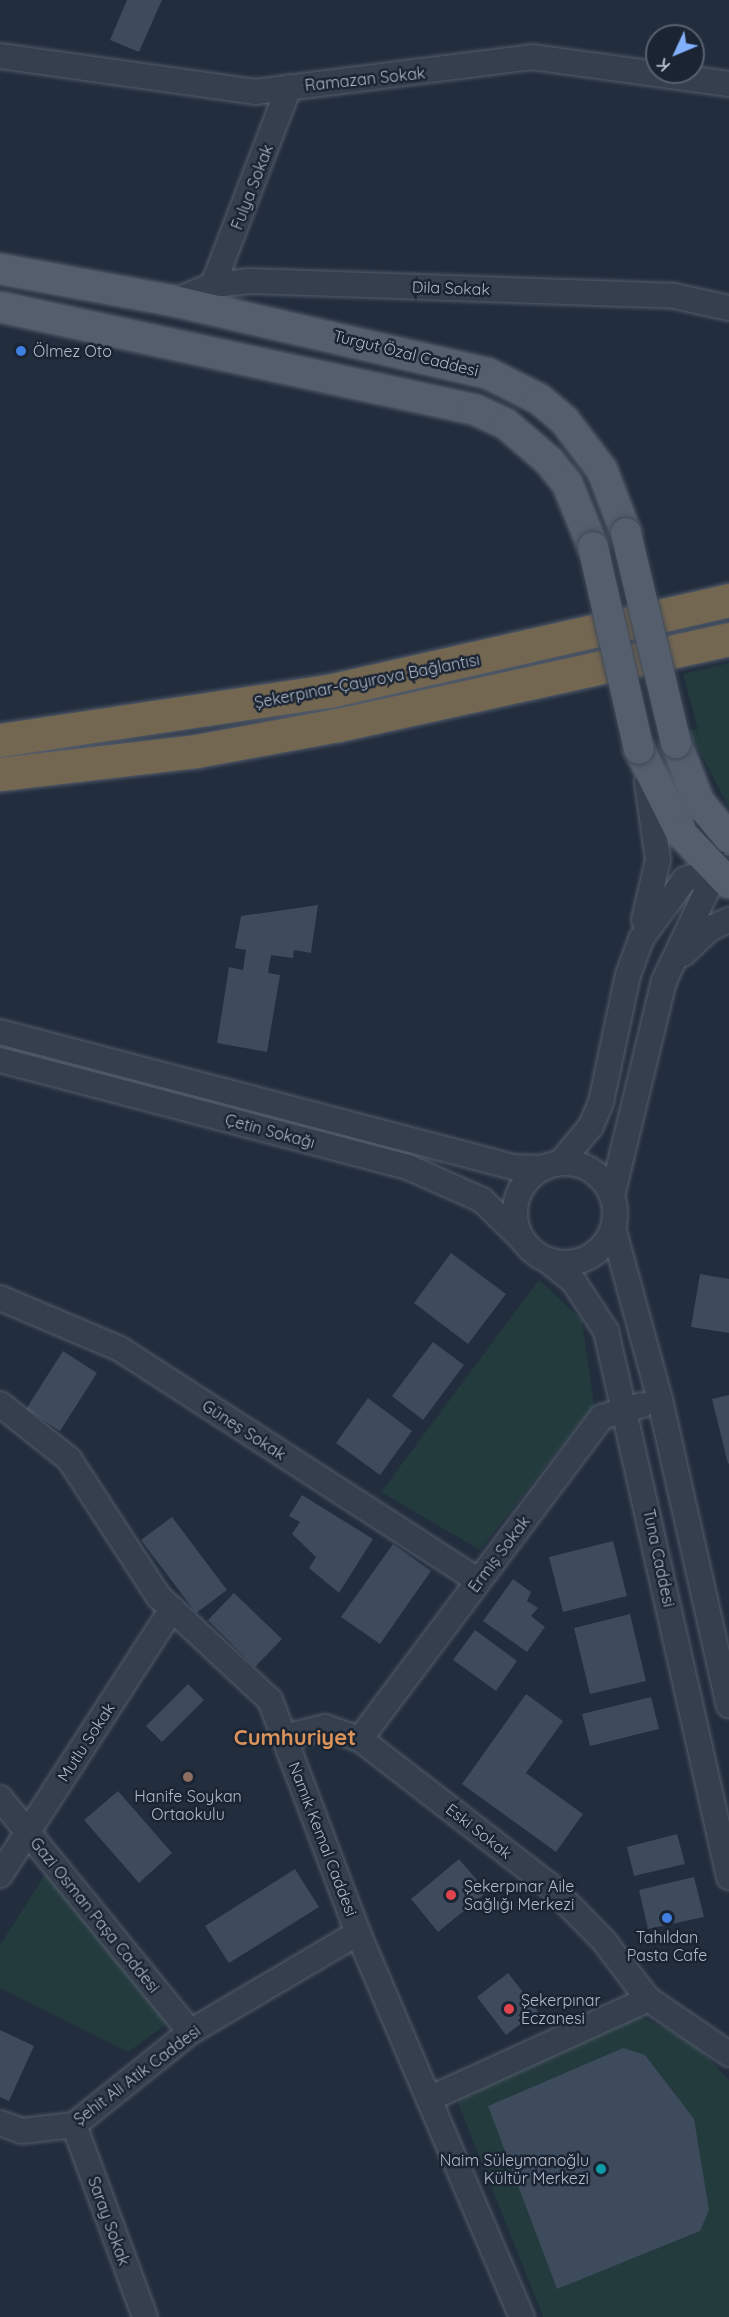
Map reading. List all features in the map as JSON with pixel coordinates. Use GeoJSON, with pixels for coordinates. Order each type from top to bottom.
{"type":"FeatureCollection","features":[{"type":"Feature","properties":{"kind":"highway","name":"Şekerpınar-Çayırova Bağlantısı"},"geometry":{"type":"LineString","coordinates":[[0,740],[329,692],[729,600]]}},
{"type":"Feature","properties":{"kind":"highway"},"geometry":{"type":"LineString","coordinates":[[0,774],[196,750],[338,725],[729,639]]}},
{"type":"Feature","properties":{"kind":"main road","name":"Turgut Özal Caddesi"},"geometry":{"type":"LineString","coordinates":[[0,269],[174,301],[435,357],[515,385],[564,420],[587,447],[614,496],[626,533],[676,743],[699,802],[729,838]]}},
{"type":"Feature","properties":{"kind":"main road"},"geometry":{"type":"LineString","coordinates":[[0,307],[476,410],[506,424],[549,461],[567,483],[593,547],[639,749],[668,814],[723,873]]}},
{"type":"Feature","properties":{"kind":"street","name":"Ramazan Sokak"},"geometry":{"type":"LineString","coordinates":[[0,56],[255,92],[532,57],[729,84]]}},
{"type":"Feature","properties":{"kind":"street","name":"Fulya Sokak"},"geometry":{"type":"LineString","coordinates":[[213,285],[289,87]]}},
{"type":"Feature","properties":{"kind":"street","name":"Dila Sokak"},"geometry":{"type":"LineString","coordinates":[[174,301],[213,285],[251,281],[674,296],[729,308]]}},
{"type":"Feature","properties":{"kind":"street"},"geometry":{"type":"LineString","coordinates":[[613,1228],[594,1254],[572,1262],[547,1260],[522,1239],[516,1207],[525,1184],[552,1166],[591,1126],[601,1102],[633,958],[658,860],[656,819],[639,749]]}},
{"type":"Feature","properties":{"kind":"street"},"geometry":{"type":"LineString","coordinates":[[699,802],[723,873]]}},
{"type":"Feature","properties":{"kind":"street"},"geometry":{"type":"LineString","coordinates":[[633,958],[668,896],[685,879],[723,873]]}},
{"type":"Feature","properties":{"kind":"street"},"geometry":{"type":"LineString","coordinates":[[723,873],[705,899],[670,965],[612,1196],[613,1228],[660,1400],[729,1705]]}},
{"type":"Feature","properties":{"kind":"street"},"geometry":{"type":"LineString","coordinates":[[660,1002],[682,956],[711,928],[729,920]]}},
{"type":"Feature","properties":{"kind":"street"},"geometry":{"type":"LineString","coordinates":[[0,1032],[513,1167],[552,1166],[592,1171],[612,1196]]}},
{"type":"Feature","properties":{"kind":"street","name":"Çetin Sokağı"},"geometry":{"type":"LineString","coordinates":[[0,1060],[408,1167],[482,1200],[522,1239]]}},
{"type":"Feature","properties":{"kind":"street","name":"Tuna Caddesi"},"geometry":{"type":"LineString","coordinates":[[547,1260],[574,1282],[606,1331],[626,1410],[729,1877]]}},
{"type":"Feature","properties":{"kind":"street","name":"Güneş Sokak"},"geometry":{"type":"LineString","coordinates":[[0,1298],[120,1348],[478,1581]]}},
{"type":"Feature","properties":{"kind":"street","name":"Ermiş Sokak"},"geometry":{"type":"LineString","coordinates":[[360,1739],[602,1418],[660,1400]]}},
{"type":"Feature","properties":{"kind":"street","name":"Namık Kemal Caddesi"},"geometry":{"type":"LineString","coordinates":[[0,1404],[69,1459],[172,1609],[270,1700],[358,1933],[522,2317]]}},
{"type":"Feature","properties":{"kind":"street","name":"Mutlu Sokak"},"geometry":{"type":"LineString","coordinates":[[0,1875],[172,1609]]}},
{"type":"Feature","properties":{"kind":"street","name":"Eski Sokak"},"geometry":{"type":"LineString","coordinates":[[285,1737],[325,1727],[360,1739],[549,1885],[604,1941],[648,1999],[729,2054]]}},
{"type":"Feature","properties":{"kind":"street","name":"Gazi Osman Paşa Caddesi"},"geometry":{"type":"LineString","coordinates":[[0,1798],[190,2032]]}},
{"type":"Feature","properties":{"kind":"street","name":"Şehit Ali Atik Caddesi"},"geometry":{"type":"LineString","coordinates":[[0,2123],[22,2131],[74,2125],[190,2032],[358,1933]]}},
{"type":"Feature","properties":{"kind":"street"},"geometry":{"type":"LineString","coordinates":[[429,2099],[648,1999]]}},
{"type":"Feature","properties":{"kind":"street","name":"Saray Sokak"},"geometry":{"type":"LineString","coordinates":[[74,2125],[145,2317]]}},
{"type":"Feature","properties":{"kind":"green space"},"geometry":{"type":"Polygon","coordinates":[[[729,663],[729,808],[689,731],[698,729],[683,674],[729,663]]]}},
{"type":"Feature","properties":{"kind":"green space"},"geometry":{"type":"Polygon","coordinates":[[[539,1280],[582,1320],[594,1405],[480,1550],[381,1492],[539,1280]]]}},
{"type":"Feature","properties":{"kind":"green space"},"geometry":{"type":"Polygon","coordinates":[[[46,1873],[169,2022],[128,2052],[0,1988],[0,1945],[46,1873]]]}},
{"type":"Feature","properties":{"kind":"green space"},"geometry":{"type":"Polygon","coordinates":[[[623,2008],[693,2042],[729,2080],[729,2317],[543,2317],[453,2090],[623,2008]]]}},
{"type":"Feature","properties":{"kind":"building"},"geometry":{"type":"Polygon","coordinates":[[[127,0],[162,0],[139,52],[110,40],[127,0]]]}},
{"type":"Feature","properties":{"kind":"building"},"geometry":{"type":"Polygon","coordinates":[[[318,905],[311,953],[294,950],[293,958],[271,955],[268,973],[280,975],[267,1052],[217,1043],[229,967],[243,970],[246,950],[235,948],[241,916],[318,905]]]}},
{"type":"Feature","properties":{"kind":"building"},"geometry":{"type":"Polygon","coordinates":[[[451,1253],[506,1294],[468,1344],[414,1303],[451,1253]]]}},
{"type":"Feature","properties":{"kind":"building"},"geometry":{"type":"Polygon","coordinates":[[[700,1274],[729,1279],[729,1333],[691,1327],[700,1274]]]}},
{"type":"Feature","properties":{"kind":"building"},"geometry":{"type":"Polygon","coordinates":[[[433,1342],[464,1365],[423,1420],[392,1396],[433,1342]]]}},
{"type":"Feature","properties":{"kind":"building"},"geometry":{"type":"Polygon","coordinates":[[[63,1351],[97,1373],[60,1431],[26,1409],[63,1351]]]}},
{"type":"Feature","properties":{"kind":"building"},"geometry":{"type":"Polygon","coordinates":[[[729,1395],[729,1463],[728,1464],[712,1399],[729,1395]]]}},
{"type":"Feature","properties":{"kind":"building"},"geometry":{"type":"Polygon","coordinates":[[[368,1398],[412,1431],[380,1475],[336,1443],[368,1398]]]}},
{"type":"Feature","properties":{"kind":"building"},"geometry":{"type":"Polygon","coordinates":[[[302,1495],[373,1539],[339,1593],[309,1568],[316,1557],[292,1534],[300,1522],[289,1516],[302,1495]]]}},
{"type":"Feature","properties":{"kind":"building"},"geometry":{"type":"Polygon","coordinates":[[[172,1517],[227,1590],[196,1613],[141,1540],[172,1517]]]}},
{"type":"Feature","properties":{"kind":"building"},"geometry":{"type":"Polygon","coordinates":[[[613,1541],[627,1596],[563,1612],[549,1557],[613,1541]]]}},
{"type":"Feature","properties":{"kind":"building"},"geometry":{"type":"Polygon","coordinates":[[[393,1544],[431,1571],[380,1644],[341,1617],[393,1544]]]}},
{"type":"Feature","properties":{"kind":"building"},"geometry":{"type":"Polygon","coordinates":[[[513,1579],[531,1592],[527,1601],[538,1608],[531,1616],[545,1627],[527,1652],[483,1621],[513,1579]]]}},
{"type":"Feature","properties":{"kind":"building"},"geometry":{"type":"Polygon","coordinates":[[[234,1593],[282,1639],[255,1667],[208,1620],[234,1593]]]}},
{"type":"Feature","properties":{"kind":"building"},"geometry":{"type":"Polygon","coordinates":[[[630,1614],[646,1681],[590,1694],[574,1628],[630,1614]]]}},
{"type":"Feature","properties":{"kind":"building"},"geometry":{"type":"Polygon","coordinates":[[[475,1630],[517,1661],[496,1691],[453,1660],[475,1630]]]}},
{"type":"Feature","properties":{"kind":"building"},"geometry":{"type":"Polygon","coordinates":[[[188,1684],[204,1700],[162,1742],[146,1726],[188,1684]]]}},
{"type":"Feature","properties":{"kind":"building"},"geometry":{"type":"Polygon","coordinates":[[[526,1694],[563,1721],[526,1773],[583,1814],[556,1852],[462,1784],[526,1694]]]}},
{"type":"Feature","properties":{"kind":"building"},"geometry":{"type":"Polygon","coordinates":[[[651,1697],[659,1729],[590,1746],[582,1714],[651,1697]]]}},
{"type":"Feature","properties":{"kind":"building"},"geometry":{"type":"Polygon","coordinates":[[[118,1791],[172,1853],[139,1883],[84,1820],[118,1791]]]}},
{"type":"Feature","properties":{"kind":"building"},"geometry":{"type":"Polygon","coordinates":[[[677,1834],[685,1864],[634,1876],[627,1847],[677,1834]]]}},
{"type":"Feature","properties":{"kind":"building"},"geometry":{"type":"Polygon","coordinates":[[[459,1859],[487,1892],[438,1932],[411,1899],[459,1859]]]}},
{"type":"Feature","properties":{"kind":"building"},"geometry":{"type":"Polygon","coordinates":[[[295,1869],[319,1907],[229,1963],[205,1926],[295,1869]]]}},
{"type":"Feature","properties":{"kind":"building"},"geometry":{"type":"Polygon","coordinates":[[[694,1877],[704,1917],[648,1929],[639,1890],[694,1877]]]}},
{"type":"Feature","properties":{"kind":"building"},"geometry":{"type":"Polygon","coordinates":[[[508,1973],[538,2011],[506,2035],[477,1997],[508,1973]]]}},
{"type":"Feature","properties":{"kind":"building"},"geometry":{"type":"Polygon","coordinates":[[[0,2030],[34,2046],[9,2101],[0,2097],[0,2030]]]}},
{"type":"Feature","properties":{"kind":"building"},"geometry":{"type":"Polygon","coordinates":[[[623,2048],[645,2055],[694,2119],[709,2210],[700,2231],[557,2289],[488,2106],[623,2048]]]}},
{"type":"Feature","properties":{"kind":"place","name":"Ölmez Oto"},"geometry":{"type":"Point","coordinates":[21,351]}},
{"type":"Feature","properties":{"kind":"place","name":"Hanife Soykan Ortaokulu"},"geometry":{"type":"Point","coordinates":[188,1777]}},
{"type":"Feature","properties":{"kind":"place","name":"Şekerpınar Aile Sağlığı Merkezi"},"geometry":{"type":"Point","coordinates":[451,1895]}},
{"type":"Feature","properties":{"kind":"place","name":"Tahıldan Pasta Cafe"},"geometry":{"type":"Point","coordinates":[667,1918]}},
{"type":"Feature","properties":{"kind":"place","name":"Şekerpınar Eczanesi"},"geometry":{"type":"Point","coordinates":[509,2009]}},
{"type":"Feature","properties":{"kind":"place","name":"Naim Süleymanoğlu Kültür Merkezi"},"geometry":{"type":"Point","coordinates":[601,2169]}},
{"type":"Feature","properties":{"kind":"district","name":"Cumhuriyet"},"geometry":{"type":"Point","coordinates":[295,1738]}}]}
